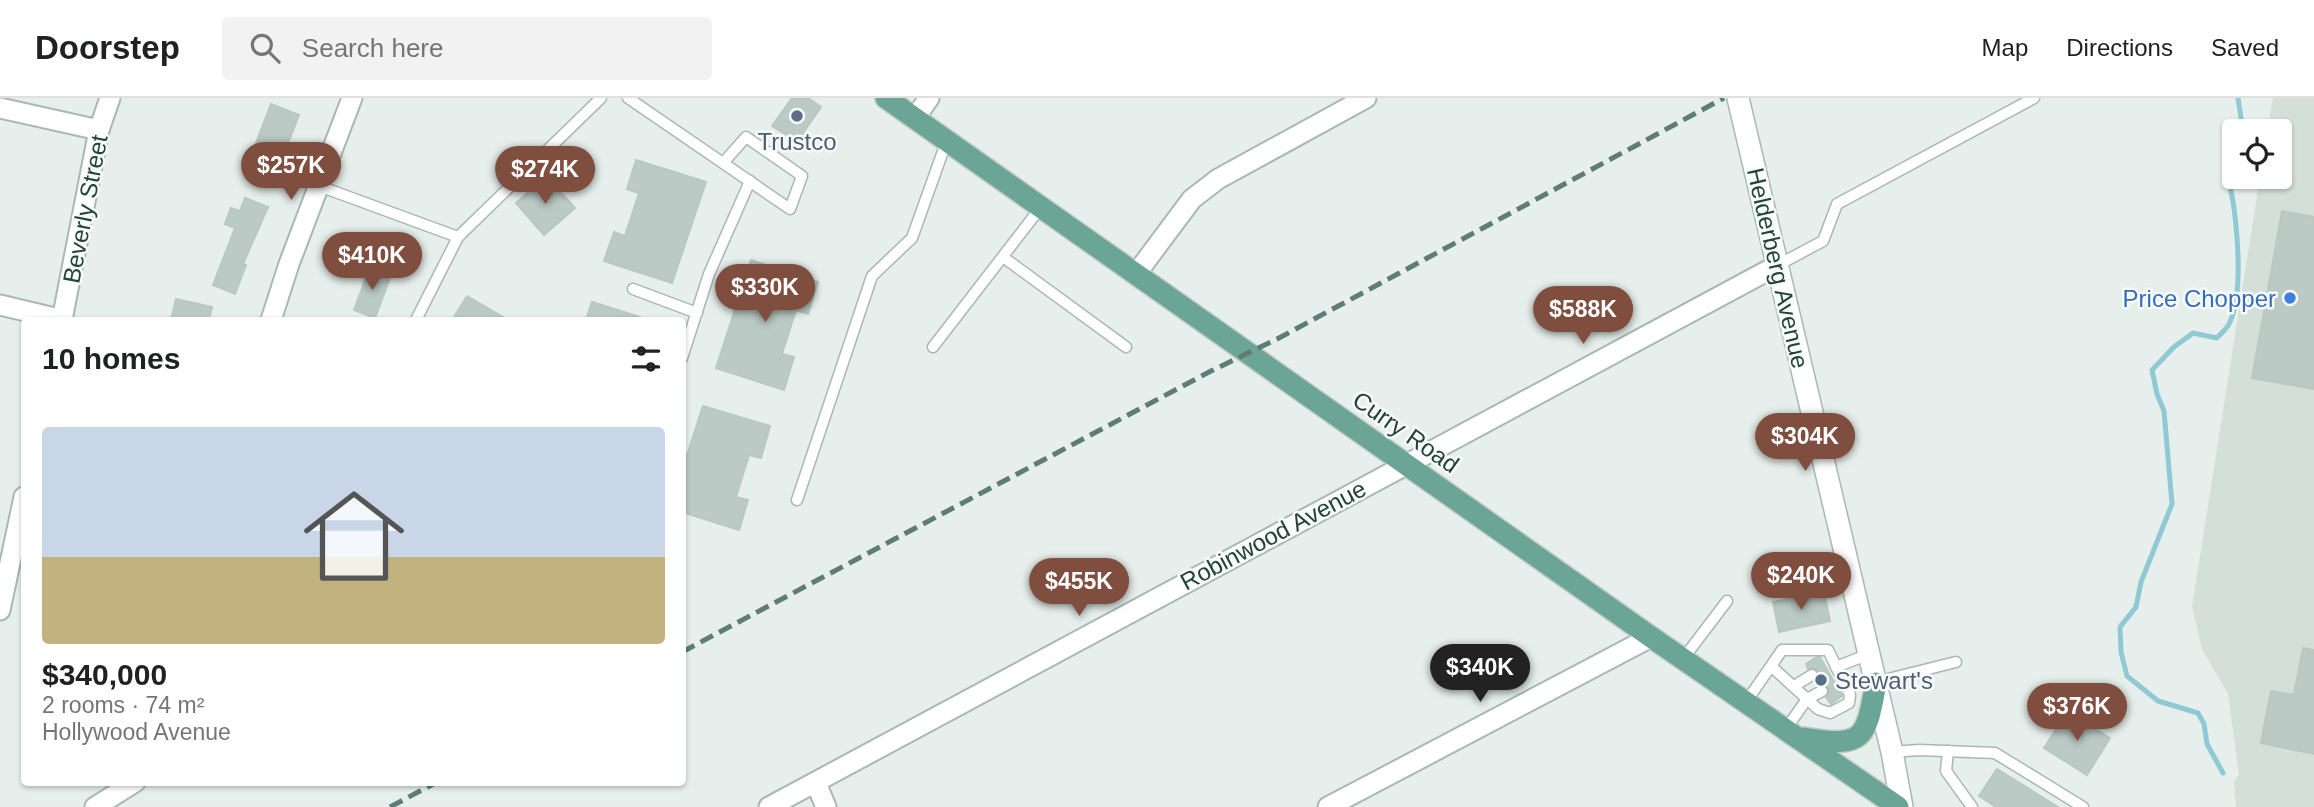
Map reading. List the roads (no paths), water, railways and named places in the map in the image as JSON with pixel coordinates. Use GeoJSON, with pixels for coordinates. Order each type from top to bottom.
{"type":"FeatureCollection","features":[{"type":"Feature","properties":{"kind":"main road","name":"Curry Road"},"geometry":{"type":"LineString","coordinates":[[886,98],[1651,637],[1900,807]]}},
{"type":"Feature","properties":{"kind":"main road"},"geometry":{"type":"LineString","coordinates":[[1792,733],[1833,743],[1859,735],[1868,723],[1876,683]]}},
{"type":"Feature","properties":{"kind":"street","name":"Beverly Street"},"geometry":{"type":"LineString","coordinates":[[63,317],[99,130],[110,98]]}},
{"type":"Feature","properties":{"kind":"street"},"geometry":{"type":"LineString","coordinates":[[272,317],[289,264],[352,98]]}},
{"type":"Feature","properties":{"kind":"street"},"geometry":{"type":"LineString","coordinates":[[915,118],[929,98]]}},
{"type":"Feature","properties":{"kind":"street"},"geometry":{"type":"LineString","coordinates":[[1136,274],[1192,200],[1219,179],[1366,98]]}},
{"type":"Feature","properties":{"kind":"street","name":"Helderberg Avenue"},"geometry":{"type":"LineString","coordinates":[[1738,98],[1892,752],[1900,807]]}},
{"type":"Feature","properties":{"kind":"street"},"geometry":{"type":"LineString","coordinates":[[0,108],[99,130]]}},
{"type":"Feature","properties":{"kind":"street","name":"Robinwood Avenue"},"geometry":{"type":"LineString","coordinates":[[769,807],[1778,265]]}},
{"type":"Feature","properties":{"kind":"street"},"geometry":{"type":"LineString","coordinates":[[0,305],[50,317]]}},
{"type":"Feature","properties":{"kind":"street"},"geometry":{"type":"LineString","coordinates":[[0,610],[21,510]]}},
{"type":"Feature","properties":{"kind":"street"},"geometry":{"type":"LineString","coordinates":[[1328,807],[1651,637]]}},
{"type":"Feature","properties":{"kind":"street"},"geometry":{"type":"LineString","coordinates":[[816,783],[826,807]]}},
{"type":"Feature","properties":{"kind":"street"},"geometry":{"type":"LineString","coordinates":[[96,807],[129,786]]}},
{"type":"Feature","properties":{"kind":"lane"},"geometry":{"type":"LineString","coordinates":[[418,317],[458,237],[601,98]]}},
{"type":"Feature","properties":{"kind":"lane"},"geometry":{"type":"LineString","coordinates":[[628,98],[790,209],[802,176],[746,137],[723,163]]}},
{"type":"Feature","properties":{"kind":"lane"},"geometry":{"type":"LineString","coordinates":[[1778,265],[1823,241],[1837,204],[2034,98]]}},
{"type":"Feature","properties":{"kind":"lane"},"geometry":{"type":"LineString","coordinates":[[797,500],[872,276],[912,238],[947,140]]}},
{"type":"Feature","properties":{"kind":"lane"},"geometry":{"type":"LineString","coordinates":[[686,346],[709,274],[750,181]]}},
{"type":"Feature","properties":{"kind":"lane"},"geometry":{"type":"LineString","coordinates":[[319,186],[458,237]]}},
{"type":"Feature","properties":{"kind":"lane"},"geometry":{"type":"LineString","coordinates":[[933,347],[1041,207]]}},
{"type":"Feature","properties":{"kind":"lane"},"geometry":{"type":"LineString","coordinates":[[1003,257],[1126,347]]}},
{"type":"Feature","properties":{"kind":"lane"},"geometry":{"type":"LineString","coordinates":[[634,289],[697,313]]}},
{"type":"Feature","properties":{"kind":"lane"},"geometry":{"type":"LineString","coordinates":[[1684,659],[1727,601]]}},
{"type":"Feature","properties":{"kind":"lane"},"geometry":{"type":"LineString","coordinates":[[1746,702],[1770,666],[1782,650],[1828,650],[1839,681],[1850,695],[1849,703],[1830,713],[1818,709],[1770,666]]}},
{"type":"Feature","properties":{"kind":"lane"},"geometry":{"type":"LineString","coordinates":[[1832,665],[1869,653]]}},
{"type":"Feature","properties":{"kind":"lane"},"geometry":{"type":"LineString","coordinates":[[1876,683],[1956,662]]}},
{"type":"Feature","properties":{"kind":"lane"},"geometry":{"type":"LineString","coordinates":[[1794,686],[1812,675]]}},
{"type":"Feature","properties":{"kind":"lane"},"geometry":{"type":"LineString","coordinates":[[1792,733],[1807,699],[1822,691]]}},
{"type":"Feature","properties":{"kind":"lane"},"geometry":{"type":"LineString","coordinates":[[1892,752],[1919,750],[1995,753],[2083,807]]}},
{"type":"Feature","properties":{"kind":"lane"},"geometry":{"type":"LineString","coordinates":[[1948,751],[1946,771],[1972,807]]}},
{"type":"Feature","properties":{"kind":"waterway"},"geometry":{"type":"LineString","coordinates":[[2238,98],[2241,119]]}},
{"type":"Feature","properties":{"kind":"waterway"},"geometry":{"type":"LineString","coordinates":[[2223,773],[2207,744],[2204,724],[2198,713],[2158,701],[2127,676],[2121,652],[2120,627],[2136,607],[2141,582],[2172,504],[2164,411],[2152,370],[2174,347],[2193,333],[2217,338],[2229,324],[2234,310],[2238,250],[2230,189]]}},
{"type":"Feature","properties":{"kind":"railway"},"geometry":{"type":"LineString","coordinates":[[686,650],[1211,371],[1279,338],[1724,98]]}},
{"type":"Feature","properties":{"kind":"railway"},"geometry":{"type":"LineString","coordinates":[[390,807],[429,786]]}},
{"type":"Feature","properties":{"kind":"place","name":"Trustco"},"geometry":{"type":"Point","coordinates":[797,116]}},
{"type":"Feature","properties":{"kind":"place","name":"Price Chopper"},"geometry":{"type":"Point","coordinates":[2290,298]}},
{"type":"Feature","properties":{"kind":"place","name":"Stewart's"},"geometry":{"type":"Point","coordinates":[1821,680]}}]}
